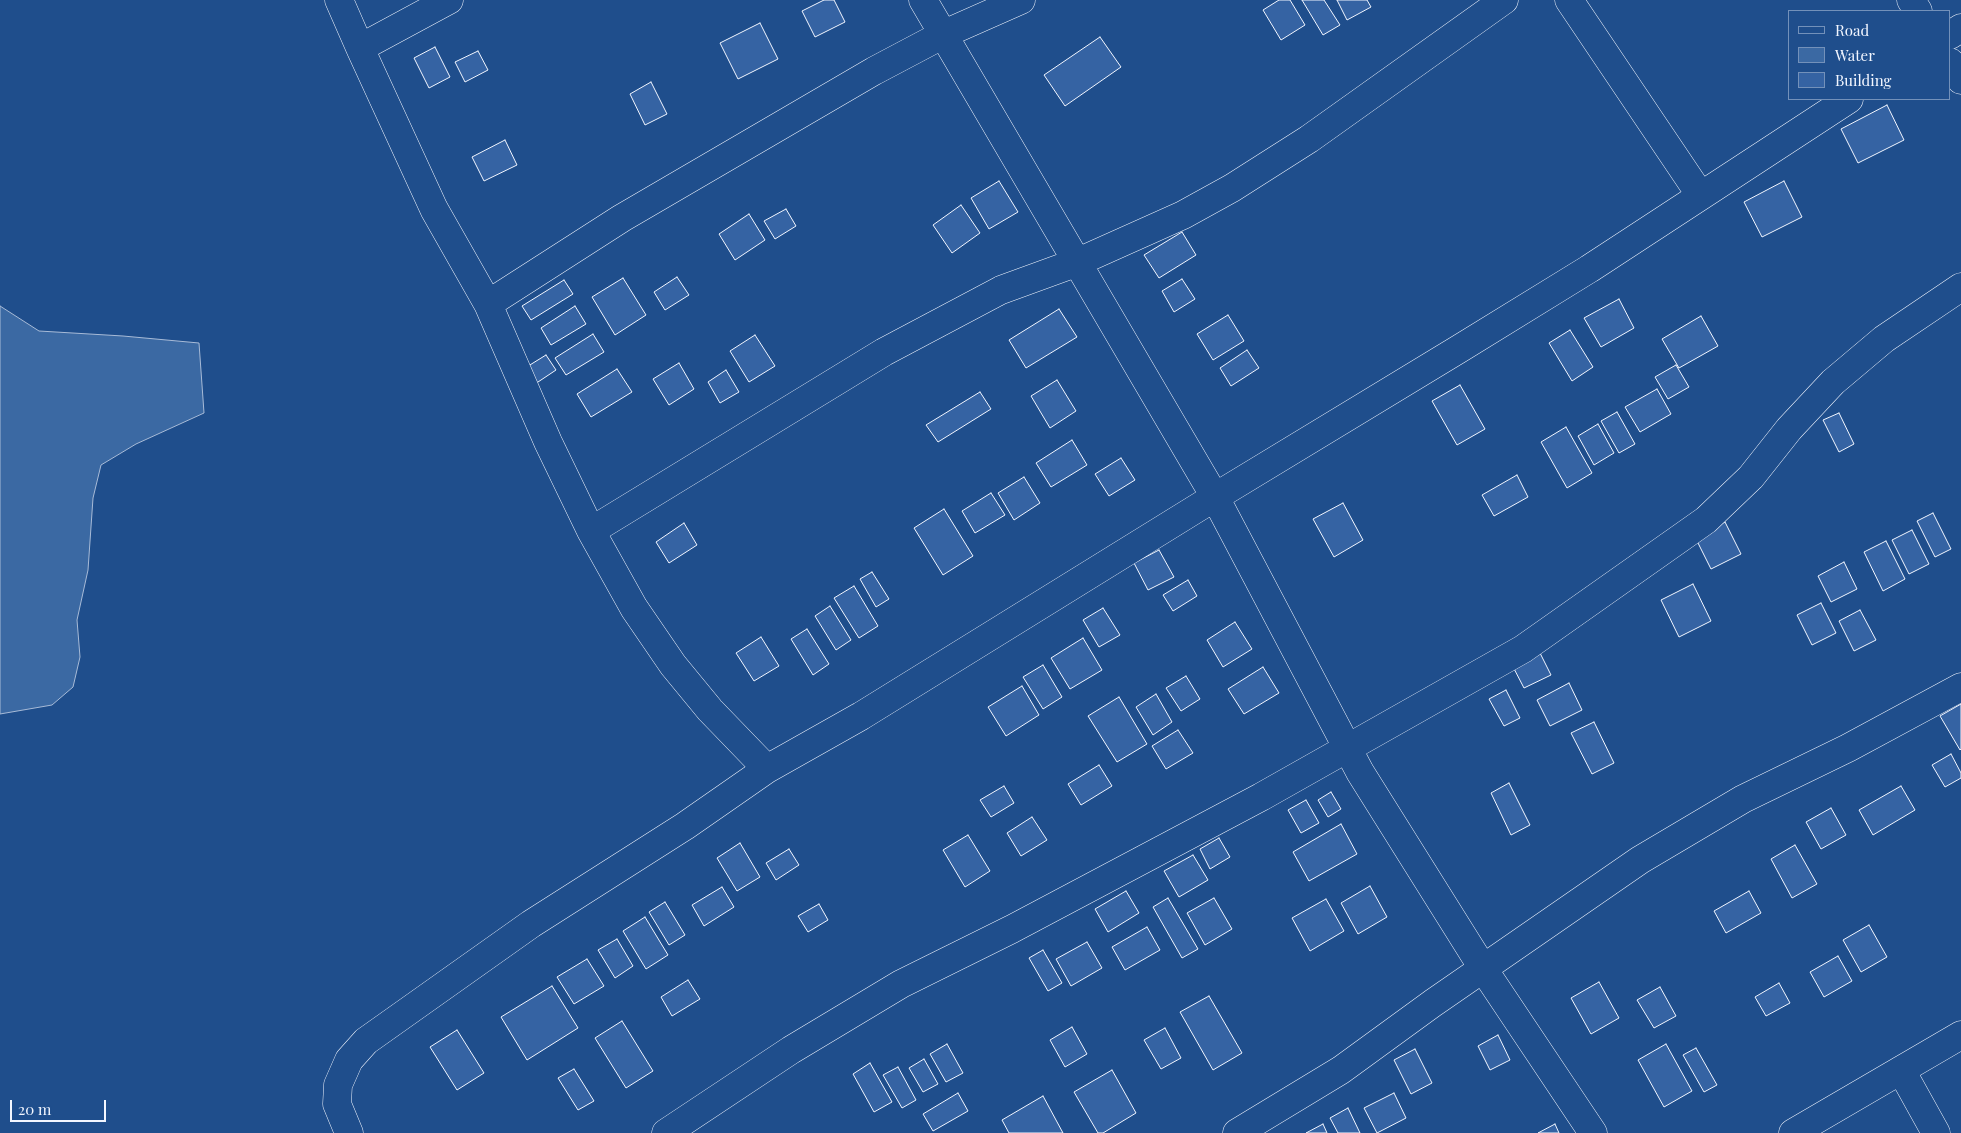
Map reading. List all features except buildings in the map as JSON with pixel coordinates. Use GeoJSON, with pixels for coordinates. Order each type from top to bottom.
{"type":"FeatureCollection","features":[{"type":"Feature","properties":{"kind":"street"},"geometry":{"type":"LineString","coordinates":[[340,0],[434,209],[488,304],[548,442],[591,531],[634,608],[673,665],[710,710],[767,769]]}},
{"type":"Feature","properties":{"kind":"street"},"geometry":{"type":"LineString","coordinates":[[360,48],[449,0]]}},
{"type":"Feature","properties":{"kind":"street"},"geometry":{"type":"LineString","coordinates":[[923,0],[1215,497],[1347,749],[1484,970],[1593,1133]]}},
{"type":"Feature","properties":{"kind":"street"},"geometry":{"type":"LineString","coordinates":[[488,304],[622,218],[874,71],[944,34],[1021,0]]}},
{"type":"Feature","properties":{"kind":"street"},"geometry":{"type":"LineString","coordinates":[[591,531],[884,352],[1001,290],[1078,262],[1183,215],[1232,188],[1309,139],[1504,0]]}},
{"type":"Feature","properties":{"kind":"street"},"geometry":{"type":"LineString","coordinates":[[1569,0],[1702,196]]}},
{"type":"Feature","properties":{"kind":"street"},"geometry":{"type":"LineString","coordinates":[[1951,64],[1961,80]]}},
{"type":"Feature","properties":{"kind":"street"},"geometry":{"type":"LineString","coordinates":[[349,1133],[337,1104],[338,1085],[349,1060],[366,1041],[531,924],[685,826],[767,769],[869,710],[1492,329],[1702,196],[1848,100]]}},
{"type":"Feature","properties":{"kind":"street"},"geometry":{"type":"LineString","coordinates":[[666,1133],[791,1050],[901,984],[1012,929],[1347,749],[1523,649],[1706,520],[1750,477],[1789,429],[1833,382],[1884,339],[1961,287]]}},
{"type":"Feature","properties":{"kind":"street"},"geometry":{"type":"LineString","coordinates":[[1237,1133],[1341,1070],[1433,1003],[1484,970],[1640,860],[1726,810],[1848,748],[1961,687]]}},
{"type":"Feature","properties":{"kind":"street"},"geometry":{"type":"LineString","coordinates":[[1794,1133],[1961,1035]]}},
{"type":"Feature","properties":{"kind":"street"},"geometry":{"type":"LineString","coordinates":[[1901,1070],[1936,1133]]}},
{"type":"Feature","properties":{"kind":"water"},"geometry":{"type":"Polygon","coordinates":[[[0,306],[39,331],[199,343],[204,413],[136,444],[101,465],[93,498],[88,570],[77,620],[80,657],[73,687],[52,705],[0,714],[0,306]]]}}]}
